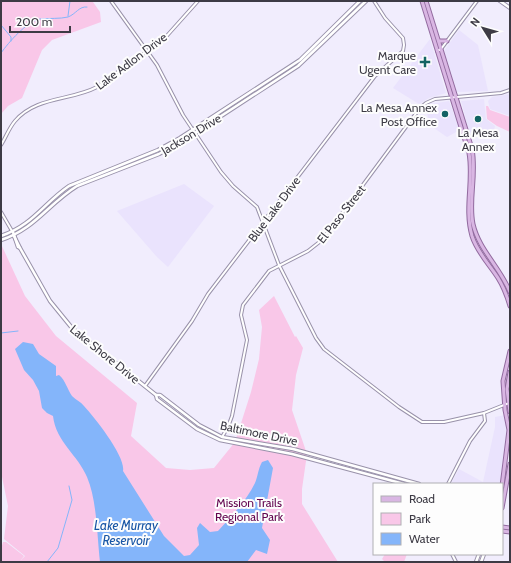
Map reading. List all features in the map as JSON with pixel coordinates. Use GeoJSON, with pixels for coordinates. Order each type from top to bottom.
{"type":"FeatureCollection","features":[{"type":"Feature","properties":{"kind":"main road","name":"Jackson Drive"},"geometry":{"type":"LineString","coordinates":[[1,240],[14,236],[32,225],[64,194],[77,186],[159,154],[194,131],[300,60],[360,1]]}},
{"type":"Feature","properties":{"kind":"main road","name":"Jackson Drive"},"geometry":{"type":"LineString","coordinates":[[1,236],[13,232],[29,223],[56,196],[69,186],[158,150],[194,131],[298,66],[366,1]]}},
{"type":"Feature","properties":{"kind":"main road"},"geometry":{"type":"LineString","coordinates":[[422,1],[470,161],[468,210],[473,238],[477,248],[505,290],[510,306]]}},
{"type":"Feature","properties":{"kind":"main road"},"geometry":{"type":"LineString","coordinates":[[426,1],[472,150],[474,164],[472,205],[474,225],[481,246],[510,290]]}},
{"type":"Feature","properties":{"kind":"main road"},"geometry":{"type":"LineString","coordinates":[[500,1],[510,8]]}},
{"type":"Feature","properties":{"kind":"main road"},"geometry":{"type":"LineString","coordinates":[[438,41],[447,41]]}},
{"type":"Feature","properties":{"kind":"main road","name":"Lake Shore Drive"},"geometry":{"type":"LineString","coordinates":[[13,232],[20,248],[50,301],[72,328],[156,395]]}},
{"type":"Feature","properties":{"kind":"main road"},"geometry":{"type":"LineString","coordinates":[[502,483],[509,436],[507,404],[503,381],[510,351]]}},
{"type":"Feature","properties":{"kind":"main road"},"geometry":{"type":"LineString","coordinates":[[510,372],[507,404],[510,412]]}},
{"type":"Feature","properties":{"kind":"main road","name":"Baltimore Drive"},"geometry":{"type":"LineString","coordinates":[[156,395],[160,395],[210,432],[222,437],[293,449],[414,483]]}},
{"type":"Feature","properties":{"kind":"main road","name":"Baltimore Drive"},"geometry":{"type":"LineString","coordinates":[[156,395],[157,399],[197,428],[220,440],[292,454],[400,483]]}},
{"type":"Feature","properties":{"kind":"main road"},"geometry":{"type":"LineString","coordinates":[[503,502],[510,464]]}},
{"type":"Feature","properties":{"kind":"street"},"geometry":{"type":"LineString","coordinates":[[111,1],[148,51],[194,131],[227,180],[257,208],[264,221],[269,242],[279,266],[321,345],[330,355],[404,411],[422,422],[444,422],[484,413],[507,404]]}},
{"type":"Feature","properties":{"kind":"street","name":"Lake Adlon Drive"},"geometry":{"type":"LineString","coordinates":[[1,145],[12,124],[24,113],[44,102],[92,90],[167,36],[198,1]]}},
{"type":"Feature","properties":{"kind":"street","name":"Blue Lake Drive"},"geometry":{"type":"LineString","coordinates":[[145,386],[192,321],[208,294],[375,76],[402,52],[404,45],[402,37],[385,18],[374,1]]}},
{"type":"Feature","properties":{"kind":"street"},"geometry":{"type":"LineString","coordinates":[[437,51],[441,49],[477,1]]}},
{"type":"Feature","properties":{"kind":"street","name":"El Paso Street"},"geometry":{"type":"LineString","coordinates":[[222,437],[232,416],[247,340],[241,315],[242,307],[264,276],[279,266],[308,251],[324,238],[420,108],[431,101],[501,93],[510,90]]}},
{"type":"Feature","properties":{"kind":"street","name":"Lake Shore Drive"},"geometry":{"type":"LineString","coordinates":[[1,212],[13,232]]}},
{"type":"Feature","properties":{"kind":"street"},"geometry":{"type":"LineString","coordinates":[[505,290],[510,290]]}},
{"type":"Feature","properties":{"kind":"street"},"geometry":{"type":"LineString","coordinates":[[449,483],[470,441],[485,421],[484,413]]}},
{"type":"Feature","properties":{"kind":"shaded area"},"geometry":{"type":"Polygon","coordinates":[[[459,30],[478,45],[488,91],[457,92],[444,51],[459,30]]]}},
{"type":"Feature","properties":{"kind":"shaded area"},"geometry":{"type":"Polygon","coordinates":[[[430,39],[446,93],[429,98],[419,104],[393,88],[430,39]]]}},
{"type":"Feature","properties":{"kind":"shaded area"},"geometry":{"type":"Polygon","coordinates":[[[510,94],[510,116],[490,109],[488,101],[492,97],[510,94]]]}},
{"type":"Feature","properties":{"kind":"shaded area"},"geometry":{"type":"Polygon","coordinates":[[[484,99],[486,119],[495,126],[493,135],[484,135],[471,139],[461,101],[484,99]]]}},
{"type":"Feature","properties":{"kind":"shaded area"},"geometry":{"type":"Polygon","coordinates":[[[449,101],[460,130],[447,137],[431,126],[425,107],[430,104],[449,101]]]}},
{"type":"Feature","properties":{"kind":"shaded area"},"geometry":{"type":"Polygon","coordinates":[[[184,184],[214,206],[168,267],[157,257],[117,211],[184,184]]]}},
{"type":"Feature","properties":{"kind":"shaded area"},"geometry":{"type":"Polygon","coordinates":[[[505,415],[507,431],[500,483],[452,483],[459,469],[483,482],[495,427],[495,417],[505,415]]]}},
{"type":"Feature","properties":{"kind":"green space"},"geometry":{"type":"Polygon","coordinates":[[[1,1],[93,2],[100,12],[101,22],[52,40],[42,50],[22,98],[8,106],[1,114],[1,1]]]}},
{"type":"Feature","properties":{"kind":"green space"},"geometry":{"type":"Polygon","coordinates":[[[486,106],[488,106],[490,110],[510,117],[510,132],[487,119],[486,106]]]}},
{"type":"Feature","properties":{"kind":"green space","name":"Mission Trails Regional Park"},"geometry":{"type":"Polygon","coordinates":[[[1,244],[25,296],[56,336],[137,403],[131,436],[166,468],[190,470],[214,468],[235,442],[251,392],[259,359],[262,327],[259,310],[274,296],[295,337],[296,336],[303,348],[296,375],[292,410],[307,454],[302,489],[302,504],[338,562],[1,562],[1,549],[3,542],[6,542],[24,556],[21,560],[25,556],[4,539],[8,506],[1,472],[1,244]]]}},
{"type":"Feature","properties":{"kind":"green space"},"geometry":{"type":"Polygon","coordinates":[[[384,555],[407,555],[404,562],[385,562],[382,559],[384,555]]]}},
{"type":"Feature","properties":{"kind":"water","name":"Lake Murray Reservoir"},"geometry":{"type":"Polygon","coordinates":[[[23,342],[33,344],[39,354],[56,366],[56,376],[59,375],[61,377],[72,396],[83,405],[102,428],[120,457],[123,465],[123,471],[164,536],[184,556],[190,555],[199,545],[197,528],[200,523],[210,532],[218,531],[247,496],[255,483],[262,462],[268,460],[273,468],[262,528],[270,540],[267,554],[256,550],[247,562],[100,562],[95,507],[87,477],[58,433],[53,416],[42,408],[39,391],[33,380],[24,370],[15,349],[23,342]]]}},
{"type":"Feature","properties":{"kind":"waterway"},"geometry":{"type":"LineString","coordinates":[[68,16],[70,1]]}},
{"type":"Feature","properties":{"kind":"waterway"},"geometry":{"type":"LineString","coordinates":[[1,53],[8,43],[29,24],[40,19],[68,17],[80,9],[87,7]]}},
{"type":"Feature","properties":{"kind":"waterway"},"geometry":{"type":"LineString","coordinates":[[1,25],[11,37],[11,41]]}},
{"type":"Feature","properties":{"kind":"waterway"},"geometry":{"type":"LineString","coordinates":[[1,333],[18,331]]}},
{"type":"Feature","properties":{"kind":"waterway"},"geometry":{"type":"LineString","coordinates":[[47,562],[58,548],[72,500],[69,486]]}},
{"type":"Feature","properties":{"kind":"place","name":"Marque Ugent Care"},"geometry":{"type":"Point","coordinates":[425,62]}},
{"type":"Feature","properties":{"kind":"place","name":"La Mesa Annex Post Office"},"geometry":{"type":"Point","coordinates":[445,114]}},
{"type":"Feature","properties":{"kind":"place","name":"La Mesa Annex"},"geometry":{"type":"Point","coordinates":[478,119]}}]}
